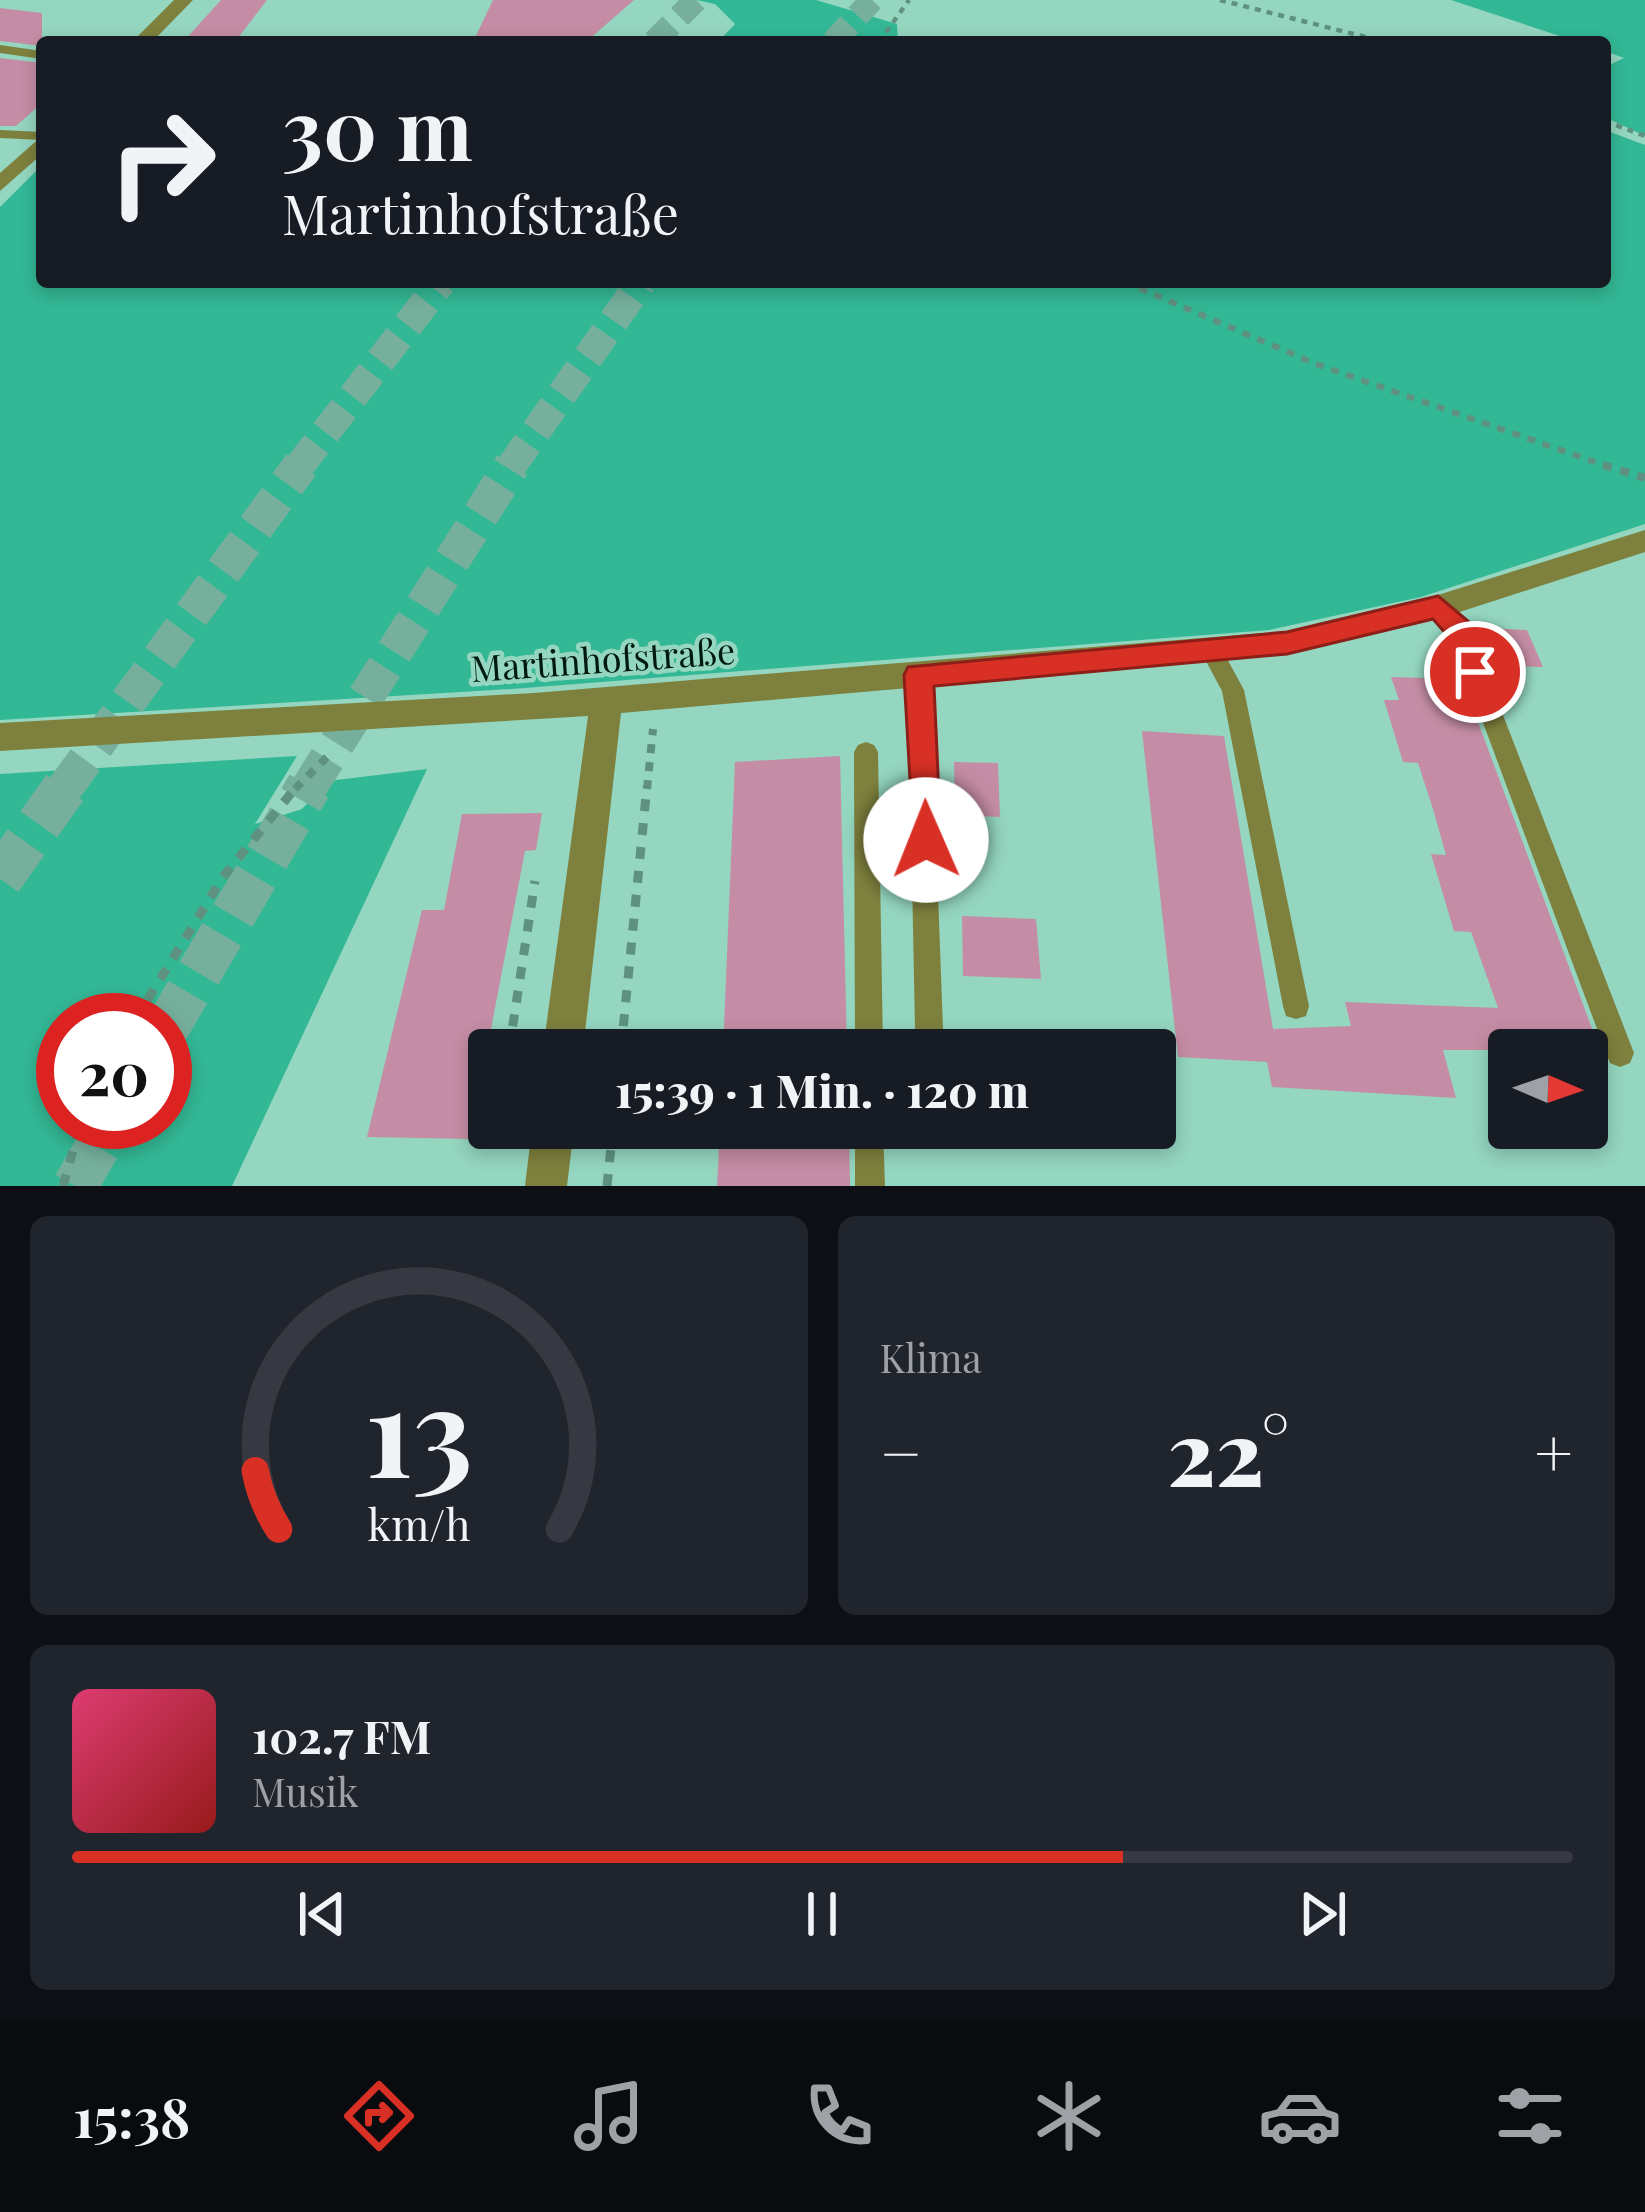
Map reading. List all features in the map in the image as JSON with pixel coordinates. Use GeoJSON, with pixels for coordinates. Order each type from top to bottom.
{"type":"FeatureCollection","features":[{"type":"Feature","properties":{"kind":"street"},"geometry":{"type":"LineString","coordinates":[[147,36],[184,0]]}},
{"type":"Feature","properties":{"kind":"street"},"geometry":{"type":"LineString","coordinates":[[0,185],[36,146]]}},
{"type":"Feature","properties":{"kind":"street","name":"Martinhofstraße"},"geometry":{"type":"LineString","coordinates":[[0,737],[370,718],[1287,643],[1438,607],[1645,542]]}},
{"type":"Feature","properties":{"kind":"street"},"geometry":{"type":"LineString","coordinates":[[566,1029],[606,700]]}},
{"type":"Feature","properties":{"kind":"street"},"geometry":{"type":"LineString","coordinates":[[546,1186],[551,1149]]}},
{"type":"Feature","properties":{"kind":"lane"},"geometry":{"type":"LineString","coordinates":[[0,49],[36,54]]}},
{"type":"Feature","properties":{"kind":"lane"},"geometry":{"type":"LineString","coordinates":[[0,134],[36,139]]}},
{"type":"Feature","properties":{"kind":"lane"},"geometry":{"type":"LineString","coordinates":[[1438,607],[1459,630],[1620,1053]]}},
{"type":"Feature","properties":{"kind":"lane"},"geometry":{"type":"LineString","coordinates":[[1211,650],[1233,690],[1296,1006]]}},
{"type":"Feature","properties":{"kind":"lane"},"geometry":{"type":"LineString","coordinates":[[919,675],[928,1029]]}},
{"type":"Feature","properties":{"kind":"lane"},"geometry":{"type":"LineString","coordinates":[[866,752],[869,1029]]}},
{"type":"Feature","properties":{"kind":"lane"},"geometry":{"type":"LineString","coordinates":[[869,1149],[870,1186]]}},
{"type":"Feature","properties":{"kind":"path"},"geometry":{"type":"LineString","coordinates":[[883,36],[909,0]]}},
{"type":"Feature","properties":{"kind":"path"},"geometry":{"type":"LineString","coordinates":[[1220,0],[1361,36]]}},
{"type":"Feature","properties":{"kind":"path"},"geometry":{"type":"LineString","coordinates":[[1611,123],[1645,136]]}},
{"type":"Feature","properties":{"kind":"path"},"geometry":{"type":"LineString","coordinates":[[1138,288],[1215,325],[1495,430],[1645,478]]}},
{"type":"Feature","properties":{"kind":"path"},"geometry":{"type":"LineString","coordinates":[[623,1029],[653,727],[663,695]]}},
{"type":"Feature","properties":{"kind":"path"},"geometry":{"type":"LineString","coordinates":[[152,993],[228,870],[304,776],[370,718]]}},
{"type":"Feature","properties":{"kind":"path"},"geometry":{"type":"LineString","coordinates":[[511,1029],[535,880]]}},
{"type":"Feature","properties":{"kind":"path"},"geometry":{"type":"LineString","coordinates":[[62,1186],[73,1149]]}},
{"type":"Feature","properties":{"kind":"path"},"geometry":{"type":"LineString","coordinates":[[607,1186],[611,1149]]}},
{"type":"Feature","properties":{"kind":"green space"},"geometry":{"type":"Polygon","coordinates":[[[696,0],[816,0],[897,24],[898,36],[724,36],[735,24],[715,4],[696,0]]]}},
{"type":"Feature","properties":{"kind":"green space"},"geometry":{"type":"Polygon","coordinates":[[[1451,0],[1645,0],[1645,136],[1611,120],[1611,64],[1624,58],[1611,53],[1611,36],[1560,36],[1451,0]]]}},
{"type":"Feature","properties":{"kind":"green space"},"geometry":{"type":"Polygon","coordinates":[[[1611,132],[1645,145],[1645,524],[1421,597],[1269,630],[512,689],[0,720],[0,207],[36,171],[36,288],[1611,288],[1611,132]]]}},
{"type":"Feature","properties":{"kind":"green space"},"geometry":{"type":"Polygon","coordinates":[[[297,756],[255,824],[302,809],[328,781],[427,769],[232,1186],[0,1186],[0,774],[297,756]]]}},
{"type":"Feature","properties":{"kind":"building"},"geometry":{"type":"Polygon","coordinates":[[[221,0],[267,0],[240,36],[188,36],[221,0]]]}},
{"type":"Feature","properties":{"kind":"building"},"geometry":{"type":"Polygon","coordinates":[[[493,0],[634,0],[593,36],[476,36],[493,0]]]}},
{"type":"Feature","properties":{"kind":"building"},"geometry":{"type":"Polygon","coordinates":[[[0,8],[42,13],[42,36],[36,36],[36,45],[0,41],[0,8]]]}},
{"type":"Feature","properties":{"kind":"building"},"geometry":{"type":"Polygon","coordinates":[[[0,58],[36,62],[36,108],[16,126],[0,126],[0,58]]]}},
{"type":"Feature","properties":{"kind":"building"},"geometry":{"type":"Polygon","coordinates":[[[1484,628],[1527,630],[1543,667],[1499,666],[1484,628]]]}},
{"type":"Feature","properties":{"kind":"building"},"geometry":{"type":"Polygon","coordinates":[[[1391,677],[1462,679],[1592,1029],[1488,1029],[1488,1050],[1443,1050],[1456,1098],[1272,1087],[1267,1062],[1178,1057],[1142,731],[1224,736],[1273,1029],[1351,1026],[1345,1002],[1498,1008],[1471,932],[1454,931],[1431,854],[1446,855],[1433,809],[1418,763],[1403,762],[1384,700],[1399,700],[1391,677]]]}},
{"type":"Feature","properties":{"kind":"building"},"geometry":{"type":"Polygon","coordinates":[[[840,756],[846,1029],[724,1029],[735,762],[840,756]]]}},
{"type":"Feature","properties":{"kind":"building"},"geometry":{"type":"Polygon","coordinates":[[[954,762],[998,763],[1000,817],[955,815],[954,762]]]}},
{"type":"Feature","properties":{"kind":"building"},"geometry":{"type":"Polygon","coordinates":[[[542,813],[536,850],[525,851],[491,1029],[468,1029],[468,1139],[367,1137],[422,910],[444,910],[462,814],[542,813]]]}},
{"type":"Feature","properties":{"kind":"building"},"geometry":{"type":"Polygon","coordinates":[[[962,916],[1036,919],[1041,979],[963,976],[962,916]]]}},
{"type":"Feature","properties":{"kind":"building"},"geometry":{"type":"Polygon","coordinates":[[[719,1149],[849,1149],[850,1186],[717,1186],[719,1149]]]}},
{"type":"Feature","properties":{"kind":"tunnel"},"geometry":{"type":"LineString","coordinates":[[660,36],[696,0]]}},
{"type":"Feature","properties":{"kind":"tunnel"},"geometry":{"type":"LineString","coordinates":[[839,36],[872,0]]}},
{"type":"Feature","properties":{"kind":"tunnel"},"geometry":{"type":"LineString","coordinates":[[298,468],[436,288]]}},
{"type":"Feature","properties":{"kind":"tunnel"},"geometry":{"type":"LineString","coordinates":[[511,467],[637,288]]}},
{"type":"Feature","properties":{"kind":"tunnel"},"geometry":{"type":"LineString","coordinates":[[64,789],[301,465]]}},
{"type":"Feature","properties":{"kind":"tunnel"},"geometry":{"type":"LineString","coordinates":[[308,789],[511,467]]}},
{"type":"Feature","properties":{"kind":"tunnel"},"geometry":{"type":"LineString","coordinates":[[0,879],[66,786]]}},
{"type":"Feature","properties":{"kind":"tunnel"},"geometry":{"type":"LineString","coordinates":[[187,993],[309,786]]}},
{"type":"Feature","properties":{"kind":"tunnel"},"geometry":{"type":"LineString","coordinates":[[75,1186],[96,1149]]}},
{"type":"Feature","properties":{"kind":"route"},"geometry":{"type":"LineString","coordinates":[[926,840],[919,675],[1287,643],[1438,607],[1459,630],[1475,672]]}}]}
